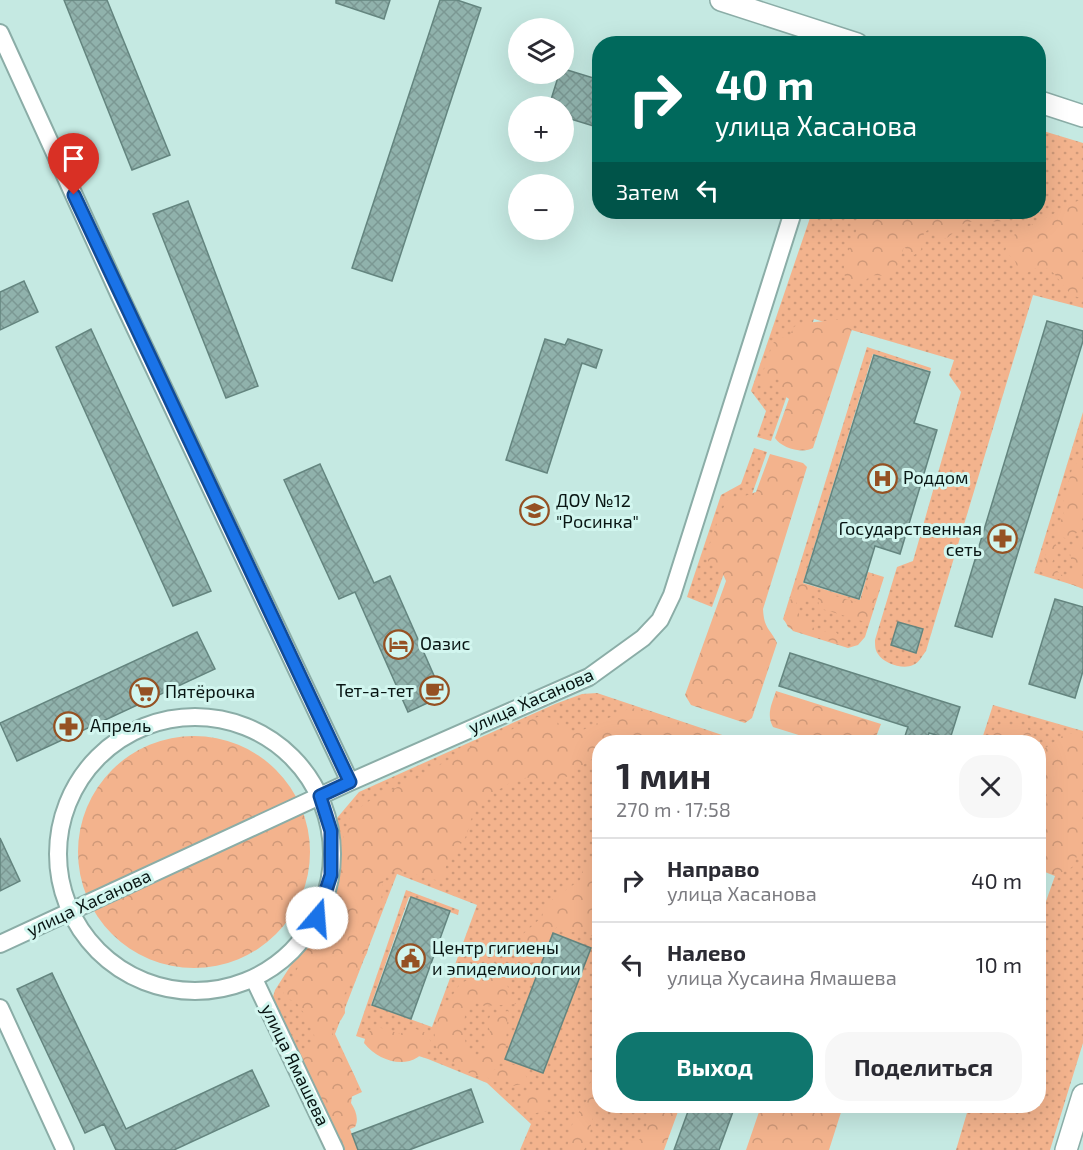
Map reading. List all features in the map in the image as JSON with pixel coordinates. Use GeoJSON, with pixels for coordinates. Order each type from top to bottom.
{"type":"FeatureCollection","features":[{"type":"Feature","properties":{"kind":"street"},"geometry":{"type":"LineString","coordinates":[[721,0],[832,36]]}},
{"type":"Feature","properties":{"kind":"street"},"geometry":{"type":"LineString","coordinates":[[0,33],[120,296],[350,782]]}},
{"type":"Feature","properties":{"kind":"street"},"geometry":{"type":"LineString","coordinates":[[1046,104],[1083,116]]}},
{"type":"Feature","properties":{"kind":"street","name":"улица Хасанова"},"geometry":{"type":"LineString","coordinates":[[0,944],[350,782],[589,677],[635,645],[655,626],[672,595],[792,219]]}},
{"type":"Feature","properties":{"kind":"street"},"geometry":{"type":"LineString","coordinates":[[202,716],[248,727],[287,752],[299,765],[320,796],[331,831],[331,875],[317,918],[291,954],[254,979],[211,992],[166,988],[130,973],[91,942],[70,912],[57,875],[56,848],[60,817],[81,775],[114,741],[156,721],[202,716]]}},
{"type":"Feature","properties":{"kind":"street","name":"улица Ямашева"},"geometry":{"type":"LineString","coordinates":[[254,979],[335,1150]]}},
{"type":"Feature","properties":{"kind":"street"},"geometry":{"type":"LineString","coordinates":[[0,1008],[65,1150]]}},
{"type":"Feature","properties":{"kind":"street"},"geometry":{"type":"LineString","coordinates":[[1066,1150],[1083,1095]]}},
{"type":"Feature","properties":{"kind":"green space"},"geometry":{"type":"Polygon","coordinates":[[[1046,132],[1083,143],[1083,308],[1033,295],[926,651],[913,665],[904,667],[884,660],[878,654],[875,640],[897,567],[913,561],[961,392],[949,375],[954,360],[814,319],[771,441],[757,437],[766,411],[751,391],[810,219],[1046,219],[1046,132]]]}},
{"type":"Feature","properties":{"kind":"green space"},"geometry":{"type":"Polygon","coordinates":[[[1083,198],[1083,298],[1070,293],[1056,275],[1046,268],[1034,269],[1026,274],[1019,272],[1015,261],[1005,251],[1010,238],[1022,229],[1083,198]]]}},
{"type":"Feature","properties":{"kind":"green space"},"geometry":{"type":"Polygon","coordinates":[[[860,219],[1003,219],[993,222],[967,223],[959,226],[944,239],[939,239],[934,232],[928,230],[924,233],[921,250],[914,255],[904,247],[895,272],[887,276],[871,275],[865,281],[848,282],[844,274],[844,264],[860,219]]]}},
{"type":"Feature","properties":{"kind":"green space"},"geometry":{"type":"Polygon","coordinates":[[[844,317],[854,319],[853,326],[813,448],[798,450],[782,445],[775,438],[789,399],[781,391],[779,375],[766,384],[761,378],[773,343],[779,338],[790,336],[797,325],[844,317]]]}},
{"type":"Feature","properties":{"kind":"green space"},"geometry":{"type":"Polygon","coordinates":[[[867,347],[931,368],[930,371],[873,354],[803,583],[860,600],[868,572],[884,577],[865,637],[858,645],[848,648],[793,631],[783,619],[867,347]]]}},
{"type":"Feature","properties":{"kind":"green space"},"geometry":{"type":"Polygon","coordinates":[[[1083,412],[1083,588],[1034,573],[1083,412]]]}},
{"type":"Feature","properties":{"kind":"green space"},"geometry":{"type":"Polygon","coordinates":[[[754,448],[767,452],[712,607],[687,597],[721,495],[741,484],[754,448]]]}},
{"type":"Feature","properties":{"kind":"green space"},"geometry":{"type":"Polygon","coordinates":[[[770,454],[803,463],[807,467],[763,609],[766,625],[777,643],[752,718],[745,723],[691,705],[685,695],[726,581],[718,563],[709,562],[707,559],[707,552],[721,512],[729,497],[739,498],[756,492],[770,454]]]}},
{"type":"Feature","properties":{"kind":"green space"},"geometry":{"type":"Polygon","coordinates":[[[1083,460],[1083,517],[1079,531],[1068,540],[1054,532],[1058,522],[1065,517],[1062,507],[1073,465],[1083,460]]]}},
{"type":"Feature","properties":{"kind":"green space"},"geometry":{"type":"Polygon","coordinates":[[[1083,537],[1083,589],[1041,572],[1049,541],[1054,542],[1058,548],[1052,563],[1064,577],[1073,569],[1069,548],[1083,537]]]}},
{"type":"Feature","properties":{"kind":"green space"},"geometry":{"type":"Polygon","coordinates":[[[803,563],[807,565],[802,584],[813,587],[813,590],[806,599],[796,603],[799,615],[815,628],[826,632],[830,629],[835,631],[842,639],[841,644],[795,631],[788,627],[784,619],[803,563]]]}},
{"type":"Feature","properties":{"kind":"green space"},"geometry":{"type":"Polygon","coordinates":[[[870,573],[883,579],[868,621],[819,608],[818,598],[825,593],[860,603],[870,573]]]}},
{"type":"Feature","properties":{"kind":"green space"},"geometry":{"type":"Polygon","coordinates":[[[776,691],[881,724],[877,735],[799,735],[773,727],[771,705],[776,691]]]}},
{"type":"Feature","properties":{"kind":"green space"},"geometry":{"type":"Polygon","coordinates":[[[597,693],[722,735],[592,735],[592,1113],[675,1113],[661,1150],[520,1150],[531,1124],[487,1083],[428,1059],[356,1036],[406,890],[459,910],[458,915],[409,897],[371,1005],[432,1027],[477,905],[397,874],[335,1034],[362,1092],[318,1112],[272,1000],[275,990],[320,920],[336,875],[337,818],[359,792],[582,694],[597,693]]]}},
{"type":"Feature","properties":{"kind":"green space"},"geometry":{"type":"Polygon","coordinates":[[[993,705],[1083,731],[1083,1043],[1050,1150],[956,1150],[967,1113],[1046,1113],[1046,901],[1055,876],[1046,872],[1046,735],[983,735],[993,705]]]}},
{"type":"Feature","properties":{"kind":"green space"},"geometry":{"type":"Polygon","coordinates":[[[630,708],[645,710],[714,735],[592,735],[592,760],[571,774],[556,780],[520,779],[508,784],[487,799],[476,810],[465,838],[447,863],[445,881],[411,873],[390,872],[383,882],[380,911],[373,925],[367,953],[344,995],[345,1013],[341,1020],[333,1024],[336,1042],[353,1072],[357,1090],[352,1096],[351,1103],[356,1112],[357,1121],[355,1127],[350,1129],[358,1150],[337,1150],[326,1124],[327,1113],[299,1062],[314,1042],[313,1030],[295,1001],[283,998],[284,988],[293,977],[332,901],[339,880],[344,835],[351,814],[372,799],[419,777],[481,741],[502,736],[522,723],[540,716],[552,718],[572,735],[630,708]]]}},
{"type":"Feature","properties":{"kind":"green space"},"geometry":{"type":"Polygon","coordinates":[[[996,727],[1027,727],[1031,735],[990,735],[996,727]]]}},
{"type":"Feature","properties":{"kind":"green space"},"geometry":{"type":"Polygon","coordinates":[[[1065,734],[1083,734],[1083,837],[1074,865],[1066,871],[1053,873],[1046,871],[1046,748],[1065,734]]]}},
{"type":"Feature","properties":{"kind":"green space"},"geometry":{"type":"Polygon","coordinates":[[[183,736],[205,736],[228,741],[259,755],[284,778],[291,787],[305,818],[310,852],[308,875],[296,907],[284,926],[268,942],[259,949],[228,963],[205,968],[183,968],[160,963],[129,949],[104,926],[97,917],[83,886],[78,863],[78,841],[83,818],[97,787],[120,762],[129,755],[160,741],[183,736]]]}},
{"type":"Feature","properties":{"kind":"green space"},"geometry":{"type":"Polygon","coordinates":[[[592,861],[592,936],[584,930],[565,933],[557,927],[544,941],[540,957],[534,964],[524,961],[517,951],[523,934],[542,917],[545,905],[580,880],[584,865],[592,861]]]}},
{"type":"Feature","properties":{"kind":"green space"},"geometry":{"type":"Polygon","coordinates":[[[480,973],[494,974],[506,979],[509,992],[516,1004],[484,1006],[476,1002],[464,1009],[465,1017],[461,1027],[466,1048],[475,1057],[485,1048],[490,1031],[487,1023],[491,1014],[508,1011],[503,1059],[479,1075],[474,1075],[462,1069],[436,1047],[434,1029],[441,1012],[460,984],[480,973]]]}},
{"type":"Feature","properties":{"kind":"green space"},"geometry":{"type":"Polygon","coordinates":[[[375,1026],[400,1034],[411,1027],[426,1033],[431,1042],[425,1052],[417,1058],[399,1062],[389,1060],[371,1051],[364,1043],[366,1035],[375,1026]]]}},
{"type":"Feature","properties":{"kind":"green space"},"geometry":{"type":"Polygon","coordinates":[[[509,1063],[522,1068],[527,1078],[521,1084],[513,1086],[507,1081],[494,1082],[483,1075],[509,1063]]]}},
{"type":"Feature","properties":{"kind":"green space"},"geometry":{"type":"Polygon","coordinates":[[[592,1078],[592,1113],[594,1113],[590,1139],[584,1150],[571,1150],[567,1148],[572,1125],[588,1099],[592,1078]]]}},
{"type":"Feature","properties":{"kind":"green space"},"geometry":{"type":"Polygon","coordinates":[[[539,1090],[546,1093],[547,1111],[531,1114],[521,1102],[526,1093],[539,1090]]]}},
{"type":"Feature","properties":{"kind":"green space"},"geometry":{"type":"Polygon","coordinates":[[[647,1113],[677,1113],[664,1150],[624,1150],[642,1137],[647,1113]]]}},
{"type":"Feature","properties":{"kind":"green space"},"geometry":{"type":"Polygon","coordinates":[[[759,1113],[841,1113],[829,1150],[746,1150],[759,1113]]]}},
{"type":"Feature","properties":{"kind":"building"},"geometry":{"type":"Polygon","coordinates":[[[64,0],[107,0],[170,155],[132,170],[64,0]]]}},
{"type":"Feature","properties":{"kind":"building"},"geometry":{"type":"Polygon","coordinates":[[[336,0],[390,0],[384,19],[336,3],[336,0]]]}},
{"type":"Feature","properties":{"kind":"building"},"geometry":{"type":"Polygon","coordinates":[[[440,0],[457,0],[481,8],[392,281],[352,268],[440,0]]]}},
{"type":"Feature","properties":{"kind":"building"},"geometry":{"type":"Polygon","coordinates":[[[574,72],[592,78],[592,126],[574,120],[574,96],[552,96],[556,84],[574,84],[574,72]]]}},
{"type":"Feature","properties":{"kind":"building"},"geometry":{"type":"Polygon","coordinates":[[[188,201],[258,386],[226,398],[153,214],[188,201]]]}},
{"type":"Feature","properties":{"kind":"building"},"geometry":{"type":"Polygon","coordinates":[[[24,281],[38,312],[0,330],[0,292],[24,281]]]}},
{"type":"Feature","properties":{"kind":"building"},"geometry":{"type":"Polygon","coordinates":[[[1047,321],[1083,331],[1083,341],[992,637],[955,626],[1047,321]]]}},
{"type":"Feature","properties":{"kind":"building"},"geometry":{"type":"Polygon","coordinates":[[[91,329],[211,591],[173,606],[56,347],[91,329]]]}},
{"type":"Feature","properties":{"kind":"building"},"geometry":{"type":"Polygon","coordinates":[[[545,339],[565,345],[568,339],[602,350],[596,368],[582,363],[547,473],[506,460],[545,339]]]}},
{"type":"Feature","properties":{"kind":"building"},"geometry":{"type":"Polygon","coordinates":[[[874,355],[930,372],[914,423],[937,430],[900,554],[875,546],[859,599],[804,582],[874,355]]]}},
{"type":"Feature","properties":{"kind":"building"},"geometry":{"type":"Polygon","coordinates":[[[320,464],[374,583],[390,576],[443,696],[408,712],[355,592],[339,599],[284,480],[320,464]]]}},
{"type":"Feature","properties":{"kind":"building"},"geometry":{"type":"Polygon","coordinates":[[[1055,599],[1083,607],[1083,671],[1075,698],[1029,684],[1055,599]]]}},
{"type":"Feature","properties":{"kind":"building"},"geometry":{"type":"Polygon","coordinates":[[[898,622],[923,629],[916,653],[891,645],[898,622]]]}},
{"type":"Feature","properties":{"kind":"building"},"geometry":{"type":"Polygon","coordinates":[[[197,632],[215,669],[17,761],[0,723],[197,632]]]}},
{"type":"Feature","properties":{"kind":"building"},"geometry":{"type":"Polygon","coordinates":[[[790,653],[960,707],[951,735],[929,733],[928,735],[905,735],[908,727],[779,686],[790,653]]]}},
{"type":"Feature","properties":{"kind":"building"},"geometry":{"type":"Polygon","coordinates":[[[0,838],[20,881],[0,891],[0,838]]]}},
{"type":"Feature","properties":{"kind":"building","name":"Центр гигиены и эпидемиологии"},"geometry":{"type":"Polygon","coordinates":[[[411,897],[450,911],[411,1019],[372,1005],[411,897]]]}},
{"type":"Feature","properties":{"kind":"building"},"geometry":{"type":"Polygon","coordinates":[[[553,933],[591,948],[543,1073],[505,1059],[553,933]]]}},
{"type":"Feature","properties":{"kind":"building"},"geometry":{"type":"Polygon","coordinates":[[[52,973],[126,1129],[252,1070],[269,1106],[174,1150],[116,1150],[104,1124],[85,1133],[17,989],[52,973]]]}},
{"type":"Feature","properties":{"kind":"building"},"geometry":{"type":"Polygon","coordinates":[[[471,1089],[483,1122],[409,1150],[358,1150],[352,1134],[471,1089]]]}},
{"type":"Feature","properties":{"kind":"building"},"geometry":{"type":"Polygon","coordinates":[[[687,1113],[732,1113],[719,1150],[674,1150],[687,1113]]]}},
{"type":"Feature","properties":{"kind":"place","name":"Роддом"},"geometry":{"type":"Point","coordinates":[882,478]}},
{"type":"Feature","properties":{"kind":"place","name":"ДОУ №12 \"Росинка\""},"geometry":{"type":"Point","coordinates":[535,511]}},
{"type":"Feature","properties":{"kind":"place","name":"Государственная сеть"},"geometry":{"type":"Point","coordinates":[1003,539]}},
{"type":"Feature","properties":{"kind":"place","name":"Оазис"},"geometry":{"type":"Point","coordinates":[399,644]}},
{"type":"Feature","properties":{"kind":"place","name":"Тет-а-тет"},"geometry":{"type":"Point","coordinates":[435,691]}},
{"type":"Feature","properties":{"kind":"place","name":"Пятёрочка"},"geometry":{"type":"Point","coordinates":[144,692]}},
{"type":"Feature","properties":{"kind":"place","name":"Апрель"},"geometry":{"type":"Point","coordinates":[69,726]}},
{"type":"Feature","properties":{"kind":"place","name":"Центр гигиены и эпидемиологии"},"geometry":{"type":"Point","coordinates":[411,958]}},
{"type":"Feature","properties":{"kind":"route"},"geometry":{"type":"LineString","coordinates":[[74,195],[350,782],[320,796],[331,831],[331,875],[317,918]]}}]}
